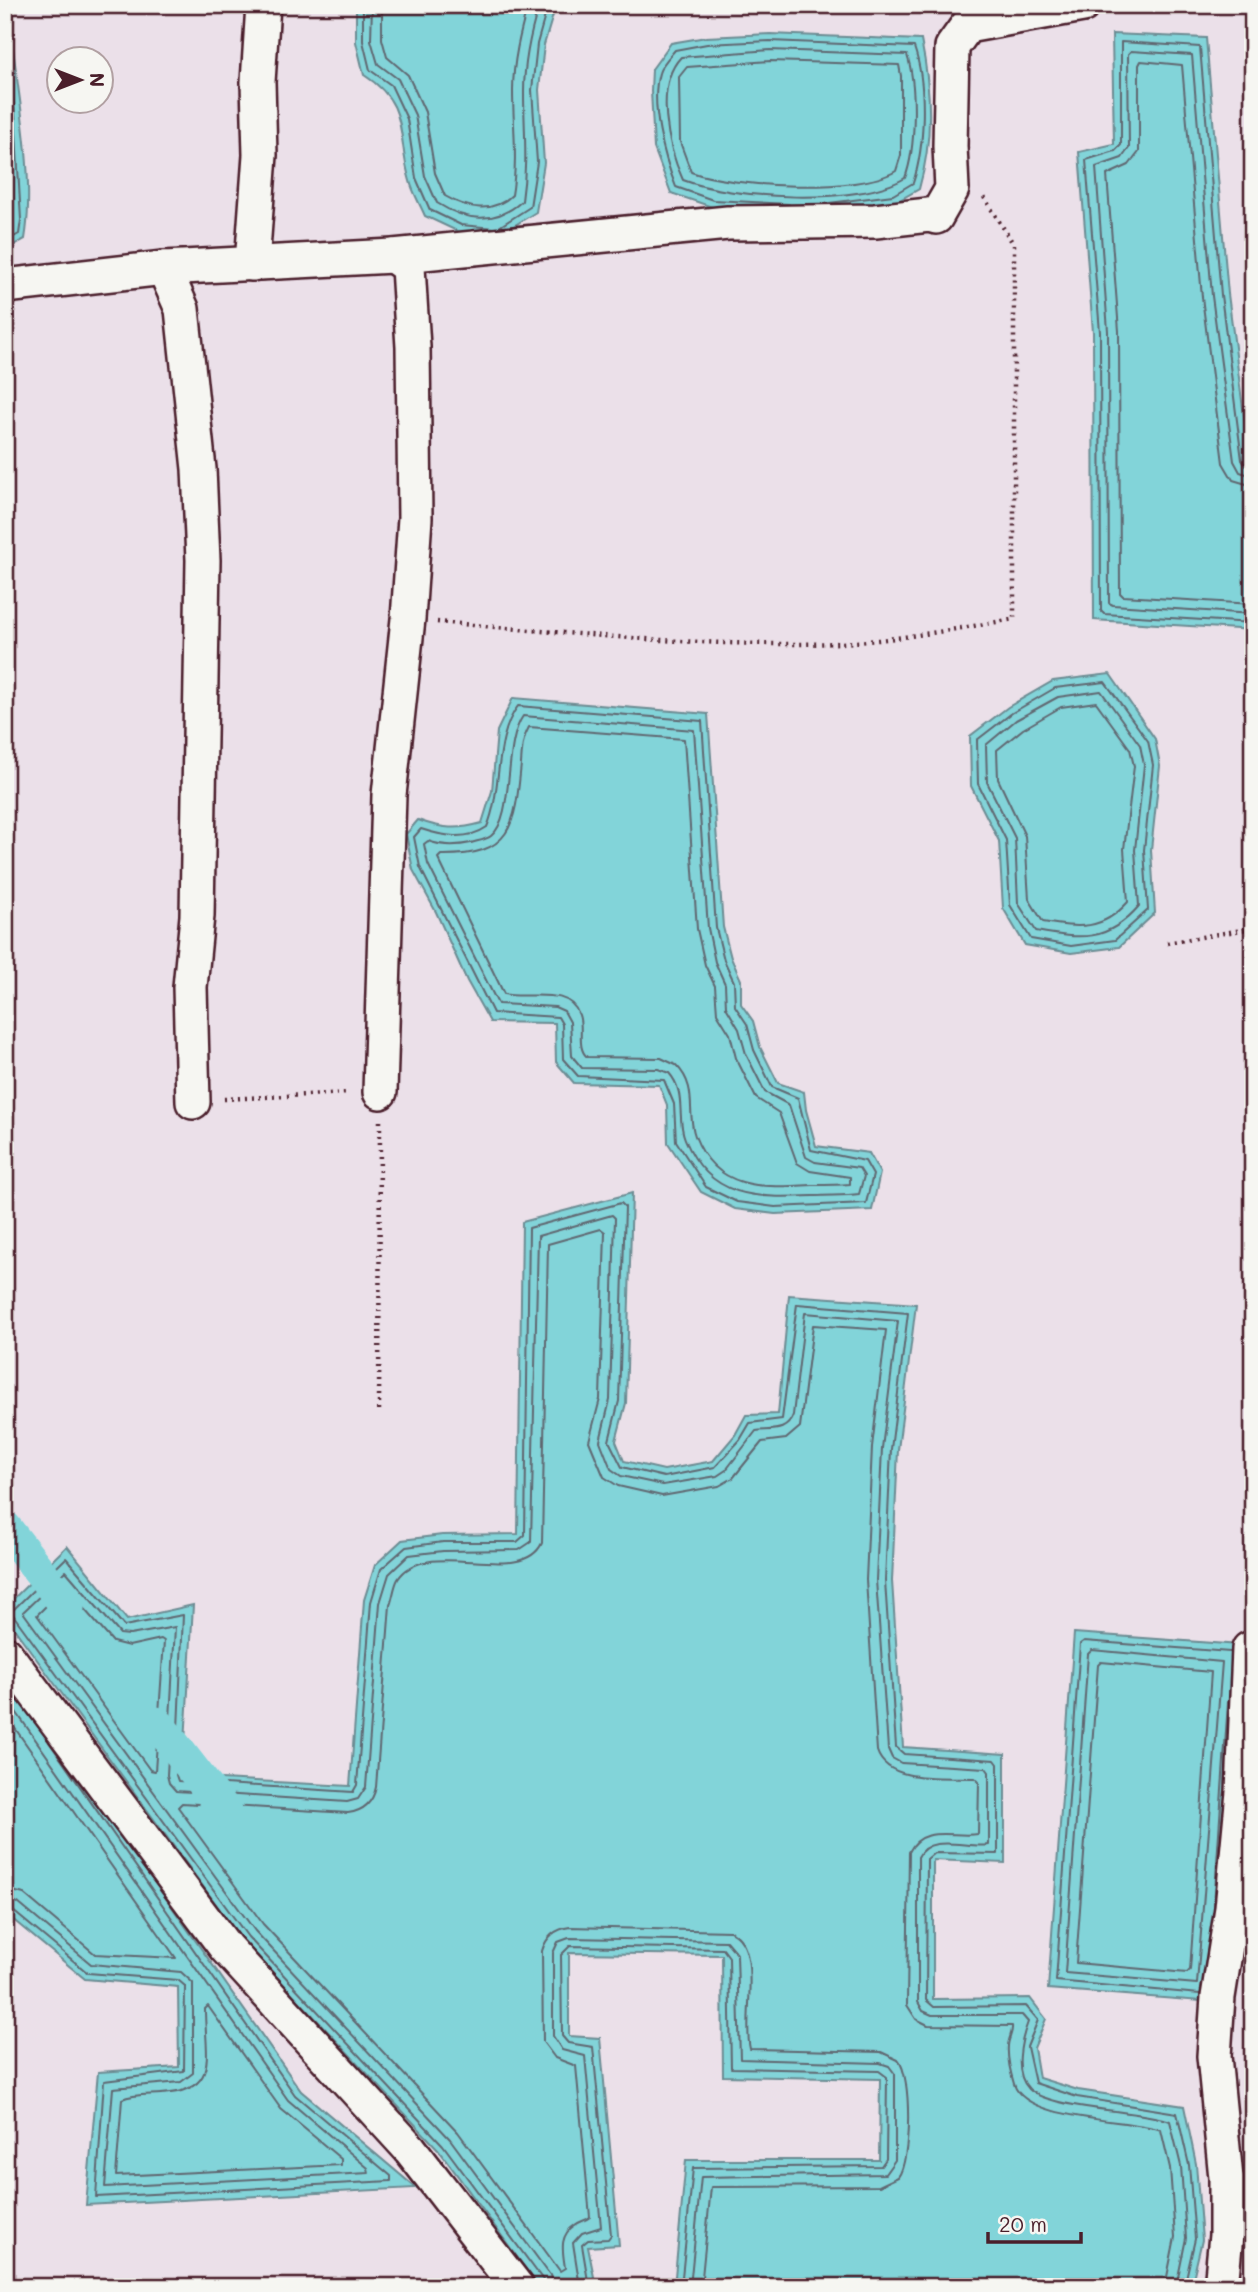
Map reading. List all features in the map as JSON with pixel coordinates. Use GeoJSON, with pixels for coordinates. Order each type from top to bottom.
{"type":"FeatureCollection","features":[{"type":"Feature","properties":{"kind":"street"},"geometry":{"type":"LineString","coordinates":[[252,264],[260,155],[258,82],[263,5]]}},
{"type":"Feature","properties":{"kind":"street"},"geometry":{"type":"LineString","coordinates":[[5,286],[164,268],[393,256],[729,223],[875,221],[929,215],[936,217],[952,189],[952,47],[967,26],[1083,5]]}},
{"type":"Feature","properties":{"kind":"street"},"geometry":{"type":"LineString","coordinates":[[380,1092],[389,796],[408,620],[415,518],[413,346],[408,267],[393,256]]}},
{"type":"Feature","properties":{"kind":"street"},"geometry":{"type":"LineString","coordinates":[[164,268],[182,309],[200,469],[203,560],[197,916],[190,987],[193,1101]]}},
{"type":"Feature","properties":{"kind":"street"},"geometry":{"type":"LineString","coordinates":[[1222,2287],[1226,2178],[1214,2056],[1218,1997],[1232,1908],[1243,1792],[1249,1649]]}},
{"type":"Feature","properties":{"kind":"street"},"geometry":{"type":"LineString","coordinates":[[5,1653],[226,1948],[410,2149],[517,2287]]}},
{"type":"Feature","properties":{"kind":"path"},"geometry":{"type":"LineString","coordinates":[[408,620],[686,642],[785,643],[909,638],[1014,619],[1014,245],[981,193],[960,218],[936,217]]}},
{"type":"Feature","properties":{"kind":"path"},"geometry":{"type":"LineString","coordinates":[[1167,943],[1253,928]]}},
{"type":"Feature","properties":{"kind":"path"},"geometry":{"type":"LineString","coordinates":[[193,1101],[380,1092],[379,1410]]}},
{"type":"Feature","properties":{"kind":"water"},"geometry":{"type":"Polygon","coordinates":[[[356,5],[556,5],[544,45],[539,90],[544,163],[536,212],[499,235],[459,232],[425,216],[410,181],[396,110],[379,86],[364,75],[356,42],[356,5]]]}},
{"type":"Feature","properties":{"kind":"water"},"geometry":{"type":"Polygon","coordinates":[[[5,34],[12,40],[25,140],[28,216],[25,239],[5,250],[5,34]]]}},
{"type":"Feature","properties":{"kind":"water"},"geometry":{"type":"Polygon","coordinates":[[[770,34],[921,40],[929,114],[927,152],[919,189],[896,202],[855,209],[775,211],[712,207],[671,193],[654,148],[652,69],[671,43],[706,37],[770,34]]]}},
{"type":"Feature","properties":{"kind":"water"},"geometry":{"type":"Polygon","coordinates":[[[1112,34],[1206,38],[1228,294],[1253,485],[1253,630],[1094,620],[1093,332],[1079,152],[1114,144],[1112,34]]]}},
{"type":"Feature","properties":{"kind":"water"},"geometry":{"type":"Polygon","coordinates":[[[1110,674],[1155,739],[1160,766],[1151,850],[1155,913],[1119,947],[1071,953],[1025,945],[1003,908],[999,841],[971,786],[970,736],[1008,707],[1053,681],[1110,674]]]}},
{"type":"Feature","properties":{"kind":"water"},"geometry":{"type":"Polygon","coordinates":[[[513,698],[708,714],[723,927],[731,958],[741,980],[741,1004],[753,1021],[760,1047],[778,1083],[804,1092],[816,1146],[869,1153],[880,1173],[872,1210],[775,1214],[735,1209],[701,1192],[668,1143],[667,1105],[659,1085],[574,1083],[556,1062],[555,1023],[490,1022],[413,870],[406,834],[418,820],[450,828],[482,823],[492,791],[497,731],[513,698]]]}},
{"type":"Feature","properties":{"kind":"water"},"geometry":{"type":"Polygon","coordinates":[[[632,1193],[626,1403],[616,1441],[624,1461],[664,1470],[713,1461],[735,1435],[746,1415],[778,1414],[789,1295],[916,1304],[898,1450],[892,1581],[903,1747],[1005,1754],[1005,1863],[933,1860],[933,1999],[1030,1998],[1046,2019],[1034,2048],[1039,2078],[1078,2090],[1184,2106],[1196,2164],[1202,2240],[1191,2287],[674,2287],[686,2160],[879,2160],[880,2079],[723,2076],[722,1955],[569,1953],[569,2036],[600,2038],[619,2245],[588,2247],[596,2287],[539,2287],[438,2149],[243,1941],[5,1616],[5,1607],[67,1546],[127,1620],[193,1605],[183,1777],[350,1786],[364,1600],[375,1565],[402,1540],[442,1535],[518,1534],[522,1222],[632,1193]]]}},
{"type":"Feature","properties":{"kind":"water"},"geometry":{"type":"Polygon","coordinates":[[[1074,1633],[1240,1645],[1214,2002],[1048,1989],[1074,1633]]]}},
{"type":"Feature","properties":{"kind":"water"},"geometry":{"type":"Polygon","coordinates":[[[5,1669],[301,2091],[416,2188],[86,2205],[98,2072],[179,2067],[178,1987],[85,1979],[5,1913],[5,1669]]]}},
{"type":"Feature","properties":{"kind":"waterway"},"geometry":{"type":"LineString","coordinates":[[5,1527],[68,1608]]}},
{"type":"Feature","properties":{"kind":"waterway"},"geometry":{"type":"LineString","coordinates":[[157,1723],[227,1813]]}}]}
